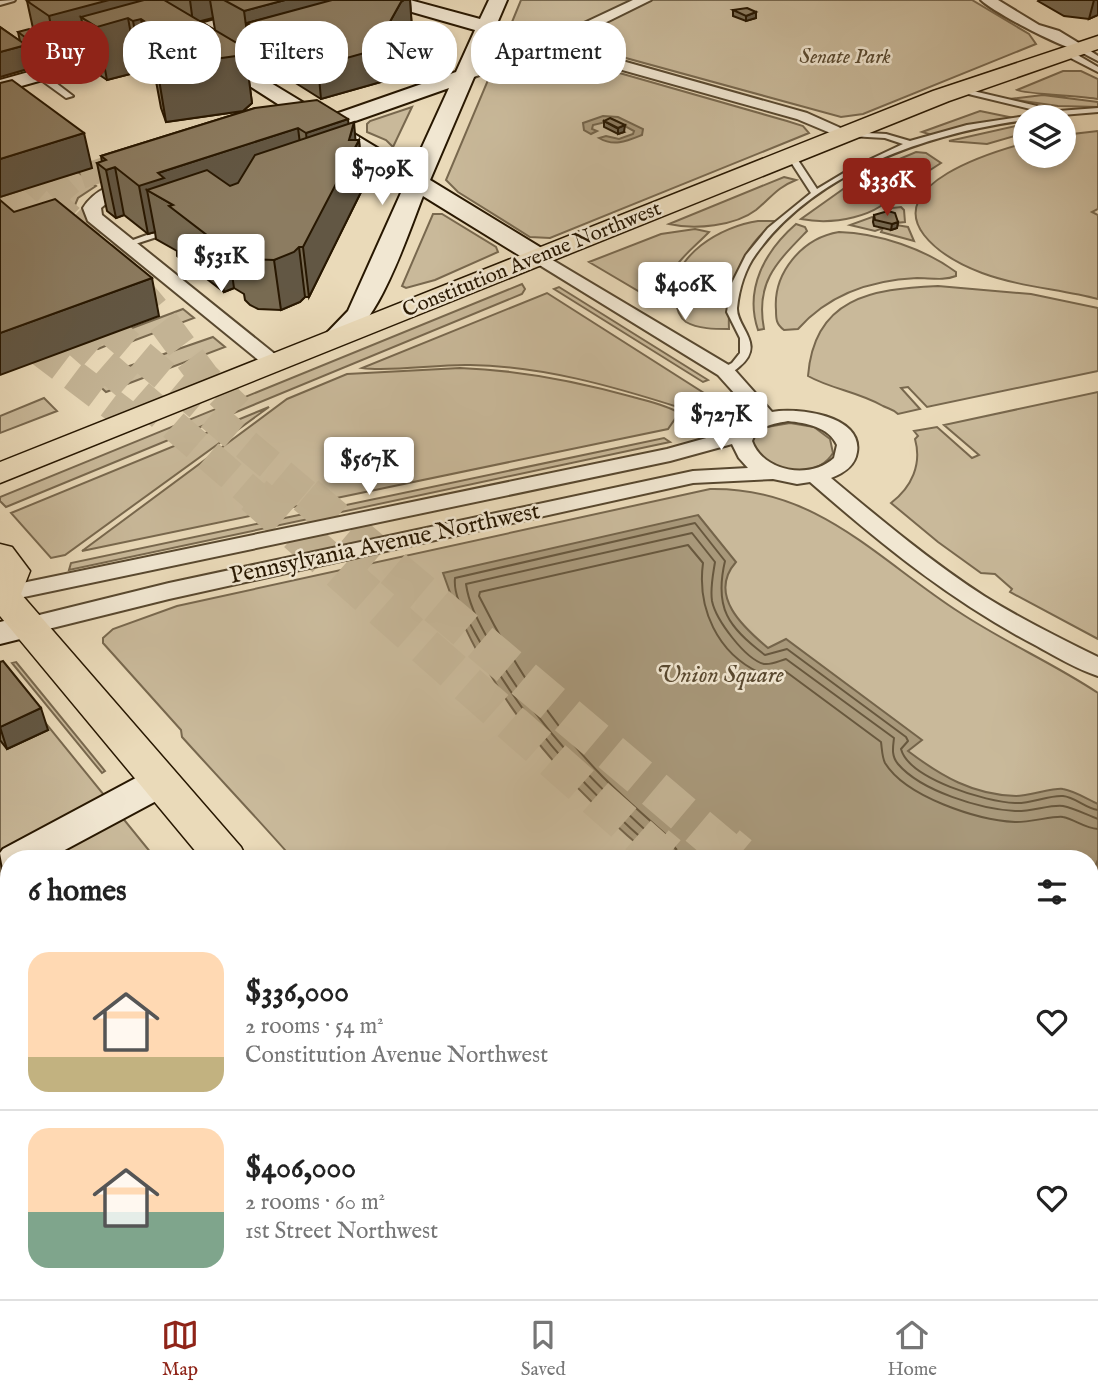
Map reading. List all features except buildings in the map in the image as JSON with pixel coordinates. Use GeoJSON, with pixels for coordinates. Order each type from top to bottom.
{"type":"FeatureCollection","features":[{"type":"Feature","properties":{"kind":"main road","name":"Constitution Avenue Northwest"},"geometry":{"type":"LineString","coordinates":[[0,472],[958,89],[1086,50]]}},
{"type":"Feature","properties":{"kind":"main road"},"geometry":{"type":"LineString","coordinates":[[0,555],[13,571],[1,595],[14,630],[160,782],[218,850]]}},
{"type":"Feature","properties":{"kind":"street"},"geometry":{"type":"LineString","coordinates":[[221,24],[307,0]]}},
{"type":"Feature","properties":{"kind":"street"},"geometry":{"type":"LineString","coordinates":[[390,0],[471,23]]}},
{"type":"Feature","properties":{"kind":"street"},"geometry":{"type":"LineString","coordinates":[[489,21],[498,0]]}},
{"type":"Feature","properties":{"kind":"street"},"geometry":{"type":"LineString","coordinates":[[599,21],[644,0]]}},
{"type":"Feature","properties":{"kind":"street"},"geometry":{"type":"LineString","coordinates":[[988,0],[1034,28],[1039,37],[1086,50]]}},
{"type":"Feature","properties":{"kind":"street"},"geometry":{"type":"LineString","coordinates":[[334,339],[352,324],[362,311],[471,60]]}},
{"type":"Feature","properties":{"kind":"street"},"geometry":{"type":"LineString","coordinates":[[221,61],[725,371],[768,418]]}},
{"type":"Feature","properties":{"kind":"street"},"geometry":{"type":"LineString","coordinates":[[626,67],[802,116],[846,134]]}},
{"type":"Feature","properties":{"kind":"street"},"geometry":{"type":"LineString","coordinates":[[284,125],[304,112],[407,94],[471,73]]}},
{"type":"Feature","properties":{"kind":"street"},"geometry":{"type":"LineString","coordinates":[[0,86],[21,80]]}},
{"type":"Feature","properties":{"kind":"street"},"geometry":{"type":"LineString","coordinates":[[284,125],[324,124],[373,110],[407,94]]}},
{"type":"Feature","properties":{"kind":"street"},"geometry":{"type":"LineString","coordinates":[[146,179],[113,191],[96,201],[92,208],[94,217],[274,363]]}},
{"type":"Feature","properties":{"kind":"street"},"geometry":{"type":"LineString","coordinates":[[788,415],[809,417],[830,426],[844,438],[847,445],[844,459],[833,469],[816,476],[794,477],[773,473],[752,463],[741,442],[742,435],[751,424],[768,418],[788,415]]}},
{"type":"Feature","properties":{"kind":"street","name":"Pennsylvania Avenue Northwest"},"geometry":{"type":"LineString","coordinates":[[1,595],[657,458],[742,435]]}},
{"type":"Feature","properties":{"kind":"street","name":"Pennsylvania Avenue Northwest"},"geometry":{"type":"LineString","coordinates":[[14,630],[169,591],[693,477],[773,473]]}},
{"type":"Feature","properties":{"kind":"street"},"geometry":{"type":"LineString","coordinates":[[816,476],[893,541],[949,583],[1022,628],[1098,667]]}},
{"type":"Feature","properties":{"kind":"street"},"geometry":{"type":"LineString","coordinates":[[33,850],[160,782]]}},
{"type":"Feature","properties":{"kind":"lane"},"geometry":{"type":"LineString","coordinates":[[0,3],[12,0]]}},
{"type":"Feature","properties":{"kind":"lane"},"geometry":{"type":"LineString","coordinates":[[1086,50],[1098,70]]}},
{"type":"Feature","properties":{"kind":"lane"},"geometry":{"type":"LineString","coordinates":[[52,84],[69,96]]}},
{"type":"Feature","properties":{"kind":"lane"},"geometry":{"type":"LineString","coordinates":[[958,89],[1024,105]]}},
{"type":"Feature","properties":{"kind":"lane"},"geometry":{"type":"LineString","coordinates":[[1076,112],[1098,110]]}},
{"type":"Feature","properties":{"kind":"lane"},"geometry":{"type":"LineString","coordinates":[[725,371],[741,362],[746,349],[742,326],[732,312],[740,272],[765,237],[816,193],[911,144],[974,127],[1013,120]]}},
{"type":"Feature","properties":{"kind":"lane"},"geometry":{"type":"LineString","coordinates":[[846,134],[886,136],[911,144]]}},
{"type":"Feature","properties":{"kind":"lane"},"geometry":{"type":"LineString","coordinates":[[791,156],[816,193]]}},
{"type":"Feature","properties":{"kind":"lane"},"geometry":{"type":"LineString","coordinates":[[333,174],[379,159]]}},
{"type":"Feature","properties":{"kind":"lane"},"geometry":{"type":"LineString","coordinates":[[126,244],[179,226]]}},
{"type":"Feature","properties":{"kind":"green space","name":"Senate Park"},"geometry":{"type":"Polygon","coordinates":[[[521,0],[972,0],[1029,34],[1036,44],[863,114],[841,117],[626,58],[626,21],[512,21],[521,0]]]}},
{"type":"Feature","properties":{"kind":"green space"},"geometry":{"type":"Polygon","coordinates":[[[1063,71],[1081,71],[1098,79],[1098,99],[1017,90],[1063,71]]]}},
{"type":"Feature","properties":{"kind":"green space"},"geometry":{"type":"Polygon","coordinates":[[[626,75],[803,126],[809,133],[550,238],[530,237],[458,192],[446,180],[486,84],[626,84],[626,75]]]}},
{"type":"Feature","properties":{"kind":"green space"},"geometry":{"type":"Polygon","coordinates":[[[1043,95],[1098,102],[1098,107],[1051,105],[1009,99],[1043,95]]]}},
{"type":"Feature","properties":{"kind":"green space"},"geometry":{"type":"Polygon","coordinates":[[[412,107],[393,147],[386,140],[367,132],[367,124],[370,121],[412,107]]]}},
{"type":"Feature","properties":{"kind":"green space"},"geometry":{"type":"Polygon","coordinates":[[[980,111],[1013,118],[932,135],[922,132],[980,111]]]}},
{"type":"Feature","properties":{"kind":"green space"},"geometry":{"type":"Polygon","coordinates":[[[1013,127],[1013,136],[987,144],[949,141],[1013,127]]]}},
{"type":"Feature","properties":{"kind":"green space"},"geometry":{"type":"Polygon","coordinates":[[[1098,131],[1098,209],[1092,212],[1098,215],[1098,299],[1011,282],[982,273],[950,258],[924,235],[916,217],[919,200],[930,186],[948,173],[1013,147],[1013,168],[1076,168],[1076,134],[1098,131]]]}},
{"type":"Feature","properties":{"kind":"green space"},"geometry":{"type":"Polygon","coordinates":[[[916,152],[926,153],[941,163],[913,181],[902,179],[885,165],[916,152]]]}},
{"type":"Feature","properties":{"kind":"green space"},"geometry":{"type":"Polygon","coordinates":[[[878,168],[896,185],[897,190],[879,207],[840,220],[801,219],[853,182],[878,168]]]}},
{"type":"Feature","properties":{"kind":"green space"},"geometry":{"type":"Polygon","coordinates":[[[78,172],[96,186],[78,198],[72,212],[74,219],[0,228],[0,197],[78,172]]]}},
{"type":"Feature","properties":{"kind":"green space"},"geometry":{"type":"Polygon","coordinates":[[[784,177],[796,180],[779,190],[756,210],[737,220],[702,226],[669,224],[784,177]]]}},
{"type":"Feature","properties":{"kind":"green space"},"geometry":{"type":"Polygon","coordinates":[[[901,207],[904,210],[905,222],[896,225],[908,227],[914,241],[881,232],[883,228],[875,231],[850,225],[872,217],[877,220],[892,208],[901,207]]]}},
{"type":"Feature","properties":{"kind":"green space"},"geometry":{"type":"Polygon","coordinates":[[[433,214],[442,214],[496,247],[498,252],[435,280],[406,288],[402,286],[433,214]]]}},
{"type":"Feature","properties":{"kind":"green space"},"geometry":{"type":"Polygon","coordinates":[[[758,221],[777,221],[745,255],[734,283],[729,329],[712,329],[686,322],[680,315],[675,298],[681,269],[690,256],[715,236],[758,221]]]}},
{"type":"Feature","properties":{"kind":"green space"},"geometry":{"type":"Polygon","coordinates":[[[796,224],[805,227],[807,231],[771,274],[763,298],[764,329],[758,330],[754,300],[760,272],[775,246],[796,224]]]}},
{"type":"Feature","properties":{"kind":"green space"},"geometry":{"type":"Polygon","coordinates":[[[695,229],[709,232],[679,262],[670,279],[667,301],[662,305],[589,262],[661,234],[695,229]]]}},
{"type":"Feature","properties":{"kind":"green space"},"geometry":{"type":"Polygon","coordinates":[[[839,232],[869,235],[916,249],[956,272],[956,276],[942,279],[900,279],[852,291],[823,307],[798,329],[784,330],[777,321],[776,296],[785,271],[792,259],[813,242],[839,232]]]}},
{"type":"Feature","properties":{"kind":"green space"},"geometry":{"type":"Polygon","coordinates":[[[522,284],[525,289],[522,294],[6,507],[0,501],[0,497],[522,284]]]}},
{"type":"Feature","properties":{"kind":"green space"},"geometry":{"type":"Polygon","coordinates":[[[938,286],[1031,294],[1098,308],[1098,371],[927,407],[908,387],[901,388],[920,409],[898,414],[864,397],[808,376],[813,350],[821,329],[834,314],[869,295],[890,290],[938,286]]]}},
{"type":"Feature","properties":{"kind":"green space"},"geometry":{"type":"Polygon","coordinates":[[[559,287],[708,380],[703,382],[554,289],[559,287]]]}},
{"type":"Feature","properties":{"kind":"green space"},"geometry":{"type":"Polygon","coordinates":[[[547,293],[704,393],[681,408],[603,385],[524,369],[470,365],[362,368],[547,293]]]}},
{"type":"Feature","properties":{"kind":"green space"},"geometry":{"type":"Polygon","coordinates":[[[183,309],[194,318],[114,348],[110,344],[98,349],[92,343],[183,309]]]}},
{"type":"Feature","properties":{"kind":"green space"},"geometry":{"type":"Polygon","coordinates":[[[213,337],[225,347],[106,392],[92,379],[213,337]]]}},
{"type":"Feature","properties":{"kind":"green space"},"geometry":{"type":"Polygon","coordinates":[[[460,368],[504,371],[569,381],[651,402],[679,413],[668,429],[82,551],[287,399],[347,374],[460,368]]]}},
{"type":"Feature","properties":{"kind":"green space"},"geometry":{"type":"Polygon","coordinates":[[[1098,392],[1098,639],[1010,592],[1012,589],[995,574],[981,573],[891,503],[905,490],[914,474],[917,457],[915,439],[918,436],[914,431],[937,427],[972,458],[979,455],[944,425],[1098,392]]]}},
{"type":"Feature","properties":{"kind":"green space"},"geometry":{"type":"Polygon","coordinates":[[[44,398],[57,411],[0,433],[0,416],[44,398]]]}},
{"type":"Feature","properties":{"kind":"green space"},"geometry":{"type":"Polygon","coordinates":[[[269,407],[65,555],[51,558],[11,513],[269,407]]]}},
{"type":"Feature","properties":{"kind":"green space"},"geometry":{"type":"Polygon","coordinates":[[[790,423],[814,427],[830,439],[833,453],[819,466],[800,471],[779,469],[761,459],[752,446],[753,438],[767,427],[790,423]]]}},
{"type":"Feature","properties":{"kind":"green space"},"geometry":{"type":"Polygon","coordinates":[[[664,438],[670,442],[69,570],[71,563],[664,438]]]}},
{"type":"Feature","properties":{"kind":"green space","name":"Union Square"},"geometry":{"type":"Polygon","coordinates":[[[710,489],[748,492],[783,500],[844,530],[976,623],[1098,693],[1098,850],[285,850],[182,737],[181,730],[103,643],[103,638],[113,629],[177,606],[710,489]]]}},
{"type":"Feature","properties":{"kind":"green space"},"geometry":{"type":"Polygon","coordinates":[[[16,662],[105,771],[102,773],[12,663],[16,662]]]}},
{"type":"Feature","properties":{"kind":"green space"},"geometry":{"type":"Polygon","coordinates":[[[0,667],[149,850],[0,850],[0,667]]]}},
{"type":"Feature","properties":{"kind":"water"},"geometry":{"type":"Polygon","coordinates":[[[603,116],[618,117],[643,129],[642,135],[615,143],[599,138],[606,136],[619,139],[633,134],[634,131],[614,120],[593,125],[592,129],[597,131],[591,134],[584,130],[583,123],[603,116]]]}},
{"type":"Feature","properties":{"kind":"water"},"geometry":{"type":"Polygon","coordinates":[[[698,515],[736,562],[728,574],[725,587],[732,610],[749,631],[768,648],[786,639],[922,740],[908,751],[945,776],[972,788],[1000,795],[1028,795],[1063,789],[1098,804],[1098,850],[644,850],[588,798],[529,731],[480,656],[459,615],[443,573],[698,515]]]}},
{"type":"Feature","properties":{"kind":"tunnel"},"geometry":{"type":"LineString","coordinates":[[0,153],[74,219]]}},
{"type":"Feature","properties":{"kind":"tunnel"},"geometry":{"type":"LineString","coordinates":[[53,198],[75,179],[123,163]]}},
{"type":"Feature","properties":{"kind":"tunnel"},"geometry":{"type":"LineString","coordinates":[[72,218],[104,250],[155,311],[204,377],[238,410]]}},
{"type":"Feature","properties":{"kind":"tunnel"},"geometry":{"type":"LineString","coordinates":[[0,237],[308,497]]}},
{"type":"Feature","properties":{"kind":"tunnel"},"geometry":{"type":"LineString","coordinates":[[0,274],[256,497]]}},
{"type":"Feature","properties":{"kind":"tunnel"},"geometry":{"type":"LineString","coordinates":[[0,320],[131,419]]}},
{"type":"Feature","properties":{"kind":"tunnel"},"geometry":{"type":"LineString","coordinates":[[254,495],[655,850]]}},
{"type":"Feature","properties":{"kind":"tunnel"},"geometry":{"type":"LineString","coordinates":[[306,495],[726,850]]}}]}
